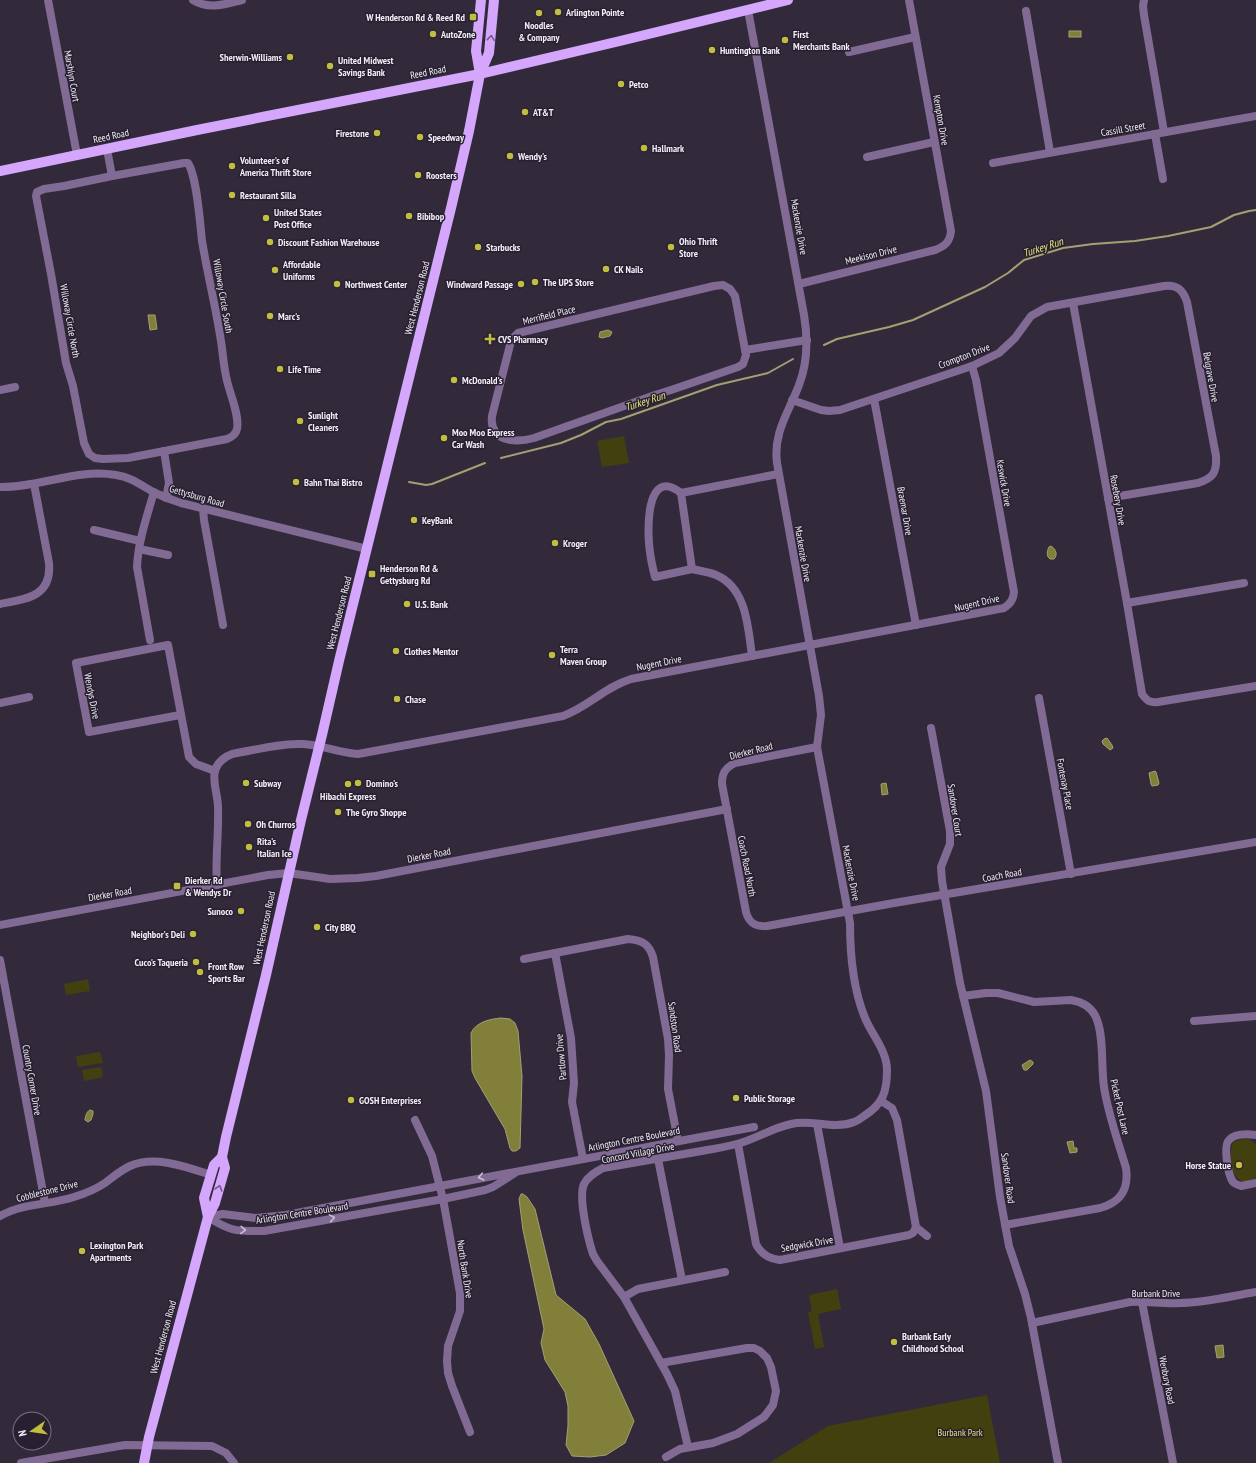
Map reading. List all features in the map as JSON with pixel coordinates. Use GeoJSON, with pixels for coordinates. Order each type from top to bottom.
{"type":"FeatureCollection","features":[{"type":"Feature","properties":{"kind":"main road","name":"West Henderson Road"},"geometry":{"type":"LineString","coordinates":[[480,74],[476,52],[481,0]]}},
{"type":"Feature","properties":{"kind":"main road","name":"West Henderson Road"},"geometry":{"type":"LineString","coordinates":[[144,1463],[208,1217],[215,1203],[225,1168],[222,1157],[266,975],[306,799],[469,132],[480,74],[489,53],[494,0]]}},
{"type":"Feature","properties":{"kind":"main road","name":"Reed Road"},"geometry":{"type":"LineString","coordinates":[[0,171],[480,74],[788,0]]}},
{"type":"Feature","properties":{"kind":"main road","name":"West Henderson Road"},"geometry":{"type":"LineString","coordinates":[[208,1217],[204,1198],[214,1165],[222,1157]]}},
{"type":"Feature","properties":{"kind":"street","name":"Marshlyn Court"},"geometry":{"type":"LineString","coordinates":[[48,0],[77,155]]}},
{"type":"Feature","properties":{"kind":"street"},"geometry":{"type":"LineString","coordinates":[[193,0],[205,6],[211,6],[242,0]]}},
{"type":"Feature","properties":{"kind":"street","name":"Kempton Drive"},"geometry":{"type":"LineString","coordinates":[[909,0],[951,231],[947,244]]}},
{"type":"Feature","properties":{"kind":"street"},"geometry":{"type":"LineString","coordinates":[[1144,0],[1144,15],[1164,132]]}},
{"type":"Feature","properties":{"kind":"street","name":"Mackenzie Drive"},"geometry":{"type":"LineString","coordinates":[[748,10],[799,284],[807,340],[805,365],[799,385],[777,439],[776,454],[778,474],[819,696],[821,715],[818,747],[850,923],[850,952],[860,1004],[865,1018],[887,1062],[886,1090],[881,1101]]}},
{"type":"Feature","properties":{"kind":"street"},"geometry":{"type":"LineString","coordinates":[[1026,11],[1050,152]]}},
{"type":"Feature","properties":{"kind":"street"},"geometry":{"type":"LineString","coordinates":[[849,52],[915,37]]}},
{"type":"Feature","properties":{"kind":"street","name":"Cassill Street"},"geometry":{"type":"LineString","coordinates":[[993,163],[1256,116]]}},
{"type":"Feature","properties":{"kind":"street"},"geometry":{"type":"LineString","coordinates":[[1155,134],[1163,179]]}},
{"type":"Feature","properties":{"kind":"street"},"geometry":{"type":"LineString","coordinates":[[866,157],[934,142]]}},
{"type":"Feature","properties":{"kind":"street"},"geometry":{"type":"LineString","coordinates":[[107,149],[112,176]]}},
{"type":"Feature","properties":{"kind":"street","name":"Willoway Circle South"},"geometry":{"type":"LineString","coordinates":[[112,176],[188,163],[195,189],[226,377],[232,394],[238,424],[237,431],[228,439],[164,451]]}},
{"type":"Feature","properties":{"kind":"street","name":"Willoway Circle North"},"geometry":{"type":"LineString","coordinates":[[112,176],[64,186],[44,188],[37,192],[36,196],[52,274],[57,311],[84,443],[89,454],[95,458],[114,459],[164,451]]}},
{"type":"Feature","properties":{"kind":"street","name":"Meekison Drive"},"geometry":{"type":"LineString","coordinates":[[799,284],[935,250],[947,244]]}},
{"type":"Feature","properties":{"kind":"street","name":"Merrifield Place"},"geometry":{"type":"LineString","coordinates":[[723,285],[730,289],[735,296],[745,350],[745,360],[743,364],[738,367],[648,397],[534,438],[522,441],[509,440],[497,434],[493,426],[492,416],[511,341],[515,335],[521,332],[723,285]]}},
{"type":"Feature","properties":{"kind":"street","name":"Crompton Drive"},"geometry":{"type":"LineString","coordinates":[[792,400],[829,412],[848,408],[912,385],[972,366],[999,353],[1015,338],[1026,322],[1037,312],[1047,307],[1164,286],[1171,285],[1177,287]]}},
{"type":"Feature","properties":{"kind":"street","name":"Belgrave Drive"},"geometry":{"type":"LineString","coordinates":[[1108,498],[1198,483],[1207,480],[1214,474],[1216,456],[1187,302],[1184,293],[1177,287]]}},
{"type":"Feature","properties":{"kind":"street","name":"Rosebery Drive"},"geometry":{"type":"LineString","coordinates":[[1073,303],[1142,694],[1146,700],[1152,703],[1256,686]]}},
{"type":"Feature","properties":{"kind":"street"},"geometry":{"type":"LineString","coordinates":[[745,350],[807,340]]}},
{"type":"Feature","properties":{"kind":"street","name":"Keswick Drive"},"geometry":{"type":"LineString","coordinates":[[972,366],[976,380],[1014,592],[1010,603]]}},
{"type":"Feature","properties":{"kind":"street"},"geometry":{"type":"LineString","coordinates":[[0,390],[15,387]]}},
{"type":"Feature","properties":{"kind":"street","name":"Braemar Drive"},"geometry":{"type":"LineString","coordinates":[[874,399],[916,625]]}},
{"type":"Feature","properties":{"kind":"street"},"geometry":{"type":"LineString","coordinates":[[164,451],[169,483],[166,498]]}},
{"type":"Feature","properties":{"kind":"street","name":"Gettysburg Road"},"geometry":{"type":"LineString","coordinates":[[0,487],[17,487],[100,473],[116,475],[134,480],[166,498],[203,509],[367,548]]}},
{"type":"Feature","properties":{"kind":"street"},"geometry":{"type":"LineString","coordinates":[[752,656],[745,613],[735,589],[728,582],[715,574],[692,569],[656,577],[650,553],[648,536],[651,506],[655,492],[661,486],[672,488],[681,493],[778,474]]}},
{"type":"Feature","properties":{"kind":"street"},"geometry":{"type":"LineString","coordinates":[[0,604],[28,598],[40,592],[46,583],[49,570],[34,484]]}},
{"type":"Feature","properties":{"kind":"street"},"geometry":{"type":"LineString","coordinates":[[150,640],[137,567],[140,545],[154,492]]}},
{"type":"Feature","properties":{"kind":"street"},"geometry":{"type":"LineString","coordinates":[[681,493],[692,569]]}},
{"type":"Feature","properties":{"kind":"street"},"geometry":{"type":"LineString","coordinates":[[203,509],[223,625]]}},
{"type":"Feature","properties":{"kind":"street"},"geometry":{"type":"LineString","coordinates":[[94,530],[168,555]]}},
{"type":"Feature","properties":{"kind":"street"},"geometry":{"type":"LineString","coordinates":[[1127,603],[1244,583]]}},
{"type":"Feature","properties":{"kind":"street","name":"Nugent Drive"},"geometry":{"type":"LineString","coordinates":[[319,747],[350,753],[375,752],[563,716],[575,712],[611,687],[630,679],[997,610],[1004,608],[1010,603]]}},
{"type":"Feature","properties":{"kind":"street","name":"Wendys Drive"},"geometry":{"type":"LineString","coordinates":[[180,715],[89,732],[76,663],[168,645],[189,757],[196,764],[215,771]]}},
{"type":"Feature","properties":{"kind":"street"},"geometry":{"type":"LineString","coordinates":[[0,703],[29,697]]}},
{"type":"Feature","properties":{"kind":"street","name":"Fontenay Place"},"geometry":{"type":"LineString","coordinates":[[1039,698],[1072,874]]}},
{"type":"Feature","properties":{"kind":"street","name":"Sandover Court"},"geometry":{"type":"LineString","coordinates":[[931,728],[950,831],[950,844],[941,867],[945,895]]}},
{"type":"Feature","properties":{"kind":"street"},"geometry":{"type":"LineString","coordinates":[[217,885],[216,864],[219,823],[215,771],[219,762],[232,754],[295,744],[319,747]]}},
{"type":"Feature","properties":{"kind":"street","name":"Dierker Road"},"geometry":{"type":"LineString","coordinates":[[0,925],[289,873],[330,879],[362,878],[726,809],[722,775],[727,767],[735,763],[818,747]]}},
{"type":"Feature","properties":{"kind":"street","name":"Coach Road North"},"geometry":{"type":"LineString","coordinates":[[726,809],[746,912],[748,919],[752,924]]}},
{"type":"Feature","properties":{"kind":"street","name":"Coach Road"},"geometry":{"type":"LineString","coordinates":[[752,924],[767,926],[1256,842]]}},
{"type":"Feature","properties":{"kind":"street","name":"Sandover Road"},"geometry":{"type":"LineString","coordinates":[[945,895],[963,996],[986,1091],[1009,1246],[1025,1294],[1032,1323],[1058,1463]]}},
{"type":"Feature","properties":{"kind":"street","name":"Sandston Road"},"geometry":{"type":"LineString","coordinates":[[555,953],[628,939],[637,940],[644,943],[650,949],[653,957],[666,1028],[669,1055],[668,1089],[678,1141]]}},
{"type":"Feature","properties":{"kind":"street"},"geometry":{"type":"LineString","coordinates":[[524,959],[555,953]]}},
{"type":"Feature","properties":{"kind":"street","name":"Partlow Drive"},"geometry":{"type":"LineString","coordinates":[[555,953],[571,1038],[574,1083],[572,1102],[583,1159]]}},
{"type":"Feature","properties":{"kind":"street","name":"Country Corner Drive"},"geometry":{"type":"LineString","coordinates":[[0,960],[45,1203]]}},
{"type":"Feature","properties":{"kind":"street","name":"Picket Post Lane"},"geometry":{"type":"LineString","coordinates":[[963,996],[986,993],[998,994],[1034,1002],[1071,1000],[1077,1001],[1088,1007],[1097,1020],[1100,1035],[1106,1100],[1126,1168],[1127,1175],[1125,1189],[1112,1204],[1100,1208],[1005,1225]]}},
{"type":"Feature","properties":{"kind":"street"},"geometry":{"type":"LineString","coordinates":[[1194,1021],[1256,1016]]}},
{"type":"Feature","properties":{"kind":"street"},"geometry":{"type":"LineString","coordinates":[[881,1101],[892,1108],[897,1120],[916,1227],[927,1236]]}},
{"type":"Feature","properties":{"kind":"street","name":"Concord Village Drive"},"geometry":{"type":"LineString","coordinates":[[688,1447],[674,1391],[661,1363],[624,1297],[597,1262],[593,1254],[581,1195],[585,1182],[590,1176],[603,1168],[738,1144],[765,1132],[786,1125],[806,1122],[834,1125],[854,1122],[869,1113],[881,1101]]}},
{"type":"Feature","properties":{"kind":"street","name":"North Bank Drive"},"geometry":{"type":"LineString","coordinates":[[415,1120],[432,1156],[443,1199],[460,1293],[460,1311],[448,1346],[447,1361],[448,1373],[452,1386],[470,1432]]}},
{"type":"Feature","properties":{"kind":"street"},"geometry":{"type":"LineString","coordinates":[[817,1124],[840,1248]]}},
{"type":"Feature","properties":{"kind":"street","name":"Arlington Centre Boulevard"},"geometry":{"type":"LineString","coordinates":[[208,1217],[223,1214],[256,1218],[286,1215],[754,1127]]}},
{"type":"Feature","properties":{"kind":"street"},"geometry":{"type":"LineString","coordinates":[[1256,1135],[1237,1136],[1231,1138],[1228,1140],[1226,1150],[1230,1176],[1233,1181],[1241,1186],[1256,1183]]}},
{"type":"Feature","properties":{"kind":"street","name":"Sedgwick Drive"},"geometry":{"type":"LineString","coordinates":[[738,1144],[756,1244],[762,1252],[770,1258],[780,1260],[909,1236],[913,1233],[916,1227]]}},
{"type":"Feature","properties":{"kind":"street"},"geometry":{"type":"LineString","coordinates":[[658,1159],[682,1280]]}},
{"type":"Feature","properties":{"kind":"street","name":"Cobblestone Drive"},"geometry":{"type":"LineString","coordinates":[[0,1216],[17,1209],[66,1199],[97,1188],[131,1166],[143,1163],[154,1162],[175,1164],[211,1174]]}},
{"type":"Feature","properties":{"kind":"street","name":"Arlington Centre Boulevard"},"geometry":{"type":"LineString","coordinates":[[208,1217],[230,1229],[238,1231],[264,1231],[443,1199],[493,1187],[519,1171]]}},
{"type":"Feature","properties":{"kind":"street"},"geometry":{"type":"LineString","coordinates":[[624,1297],[638,1289],[726,1272]]}},
{"type":"Feature","properties":{"kind":"street","name":"Burbank Drive"},"geometry":{"type":"LineString","coordinates":[[1032,1323],[1130,1302],[1179,1304],[1256,1292]]}},
{"type":"Feature","properties":{"kind":"street","name":"Wenbury Road"},"geometry":{"type":"LineString","coordinates":[[1142,1302],[1173,1463]]}},
{"type":"Feature","properties":{"kind":"street"},"geometry":{"type":"LineString","coordinates":[[661,1363],[754,1348],[760,1351],[767,1358],[776,1391],[773,1405],[764,1417],[737,1434],[713,1443],[680,1449],[666,1457]]}},
{"type":"Feature","properties":{"kind":"street"},"geometry":{"type":"LineString","coordinates":[[23,1463],[125,1445],[148,1444],[212,1446],[226,1453],[234,1463]]}},
{"type":"Feature","properties":{"kind":"green space"},"geometry":{"type":"Polygon","coordinates":[[[624,436],[629,463],[602,467],[597,441],[624,436]]]}},
{"type":"Feature","properties":{"kind":"green space"},"geometry":{"type":"Polygon","coordinates":[[[88,979],[90,991],[66,995],[64,984],[88,979]]]}},
{"type":"Feature","properties":{"kind":"green space"},"geometry":{"type":"Polygon","coordinates":[[[100,1052],[103,1063],[78,1067],[76,1056],[100,1052]]]}},
{"type":"Feature","properties":{"kind":"green space"},"geometry":{"type":"Polygon","coordinates":[[[101,1067],[103,1077],[84,1081],[82,1070],[101,1067]]]}},
{"type":"Feature","properties":{"kind":"green space"},"geometry":{"type":"Polygon","coordinates":[[[1249,1139],[1256,1144],[1256,1178],[1247,1182],[1241,1181],[1236,1176],[1231,1160],[1231,1152],[1234,1142],[1249,1139]]]}},
{"type":"Feature","properties":{"kind":"green space"},"geometry":{"type":"Polygon","coordinates":[[[837,1289],[841,1309],[818,1314],[824,1347],[815,1349],[808,1312],[812,1311],[809,1295],[837,1289]]]}},
{"type":"Feature","properties":{"kind":"green space","name":"Burbank Park"},"geometry":{"type":"Polygon","coordinates":[[[987,1395],[1000,1463],[769,1463],[828,1426],[987,1395]]]}},
{"type":"Feature","properties":{"kind":"shaded area"},"geometry":{"type":"Polygon","coordinates":[[[1069,31],[1081,31],[1081,37],[1069,37],[1069,31]]]}},
{"type":"Feature","properties":{"kind":"shaded area"},"geometry":{"type":"Polygon","coordinates":[[[148,315],[155,315],[157,329],[150,330],[148,315]]]}},
{"type":"Feature","properties":{"kind":"shaded area"},"geometry":{"type":"Polygon","coordinates":[[[608,330],[612,332],[610,336],[602,338],[599,337],[600,332],[608,330]]]}},
{"type":"Feature","properties":{"kind":"shaded area"},"geometry":{"type":"Polygon","coordinates":[[[1049,547],[1053,547],[1055,550],[1056,556],[1054,559],[1050,559],[1047,555],[1049,547]]]}},
{"type":"Feature","properties":{"kind":"shaded area"},"geometry":{"type":"Polygon","coordinates":[[[1107,738],[1113,748],[1110,750],[1103,744],[1102,741],[1107,738]]]}},
{"type":"Feature","properties":{"kind":"shaded area"},"geometry":{"type":"Polygon","coordinates":[[[1155,771],[1159,783],[1158,785],[1152,786],[1149,773],[1155,771]]]}},
{"type":"Feature","properties":{"kind":"shaded area"},"geometry":{"type":"Polygon","coordinates":[[[886,783],[888,794],[882,795],[881,784],[886,783]]]}},
{"type":"Feature","properties":{"kind":"shaded area"},"geometry":{"type":"Polygon","coordinates":[[[501,1018],[510,1019],[515,1023],[518,1031],[522,1076],[520,1148],[516,1151],[512,1151],[510,1148],[505,1129],[472,1071],[471,1033],[473,1029],[488,1020],[501,1018]]]}},
{"type":"Feature","properties":{"kind":"shaded area"},"geometry":{"type":"Polygon","coordinates":[[[1030,1060],[1033,1064],[1027,1070],[1024,1070],[1022,1065],[1030,1060]]]}},
{"type":"Feature","properties":{"kind":"shaded area"},"geometry":{"type":"Polygon","coordinates":[[[90,1110],[93,1111],[93,1114],[91,1120],[88,1122],[85,1119],[90,1110]]]}},
{"type":"Feature","properties":{"kind":"shaded area"},"geometry":{"type":"Polygon","coordinates":[[[1073,1141],[1074,1148],[1077,1148],[1077,1152],[1070,1153],[1067,1142],[1073,1141]]]}},
{"type":"Feature","properties":{"kind":"shaded area"},"geometry":{"type":"Polygon","coordinates":[[[521,1194],[527,1197],[535,1209],[556,1295],[585,1319],[599,1344],[634,1421],[625,1443],[606,1455],[590,1457],[572,1456],[566,1445],[568,1406],[565,1392],[545,1360],[541,1343],[544,1329],[523,1230],[519,1199],[521,1194]]]}},
{"type":"Feature","properties":{"kind":"shaded area"},"geometry":{"type":"Polygon","coordinates":[[[1223,1345],[1224,1357],[1217,1358],[1215,1346],[1223,1345]]]}},
{"type":"Feature","properties":{"kind":"waterway","name":"Turkey Run"},"geometry":{"type":"LineString","coordinates":[[824,345],[837,339],[913,320],[985,287],[1008,273],[1024,260],[1063,248],[1135,241],[1211,227],[1234,215],[1256,210]]}},
{"type":"Feature","properties":{"kind":"waterway","name":"Turkey Run"},"geometry":{"type":"LineString","coordinates":[[501,458],[561,443],[581,435],[606,422],[621,419],[717,385],[768,373],[793,359]]}},
{"type":"Feature","properties":{"kind":"waterway","name":"Turkey Run"},"geometry":{"type":"LineString","coordinates":[[409,482],[426,485],[432,484],[485,463]]}},
{"type":"Feature","properties":{"kind":"place","name":"Arlington Pointe"},"geometry":{"type":"Point","coordinates":[558,12]}},
{"type":"Feature","properties":{"kind":"place","name":"Noodles & Company"},"geometry":{"type":"Point","coordinates":[539,13]}},
{"type":"Feature","properties":{"kind":"place","name":"W Henderson Rd & Reed Rd"},"geometry":{"type":"Point","coordinates":[473,17]}},
{"type":"Feature","properties":{"kind":"place","name":"AutoZone"},"geometry":{"type":"Point","coordinates":[433,34]}},
{"type":"Feature","properties":{"kind":"place","name":"First Merchants Bank"},"geometry":{"type":"Point","coordinates":[785,40]}},
{"type":"Feature","properties":{"kind":"place","name":"Huntington Bank"},"geometry":{"type":"Point","coordinates":[712,50]}},
{"type":"Feature","properties":{"kind":"place","name":"Sherwin-Williams"},"geometry":{"type":"Point","coordinates":[290,57]}},
{"type":"Feature","properties":{"kind":"place","name":"United Midwest Savings Bank"},"geometry":{"type":"Point","coordinates":[330,66]}},
{"type":"Feature","properties":{"kind":"place","name":"Petco"},"geometry":{"type":"Point","coordinates":[621,84]}},
{"type":"Feature","properties":{"kind":"place","name":"AT&T"},"geometry":{"type":"Point","coordinates":[525,112]}},
{"type":"Feature","properties":{"kind":"place","name":"Firestone"},"geometry":{"type":"Point","coordinates":[377,133]}},
{"type":"Feature","properties":{"kind":"place","name":"Speedway"},"geometry":{"type":"Point","coordinates":[420,137]}},
{"type":"Feature","properties":{"kind":"place","name":"Hallmark"},"geometry":{"type":"Point","coordinates":[644,148]}},
{"type":"Feature","properties":{"kind":"place","name":"Wendy's"},"geometry":{"type":"Point","coordinates":[510,156]}},
{"type":"Feature","properties":{"kind":"place","name":"Volunteer's of America Thrift Store"},"geometry":{"type":"Point","coordinates":[232,166]}},
{"type":"Feature","properties":{"kind":"place","name":"Roosters"},"geometry":{"type":"Point","coordinates":[418,175]}},
{"type":"Feature","properties":{"kind":"place","name":"Restaurant Silla"},"geometry":{"type":"Point","coordinates":[232,195]}},
{"type":"Feature","properties":{"kind":"place","name":"Bibibop"},"geometry":{"type":"Point","coordinates":[409,216]}},
{"type":"Feature","properties":{"kind":"place","name":"United States Post Office"},"geometry":{"type":"Point","coordinates":[266,218]}},
{"type":"Feature","properties":{"kind":"place","name":"Discount Fashion Warehouse"},"geometry":{"type":"Point","coordinates":[270,242]}},
{"type":"Feature","properties":{"kind":"place","name":"Starbucks"},"geometry":{"type":"Point","coordinates":[478,247]}},
{"type":"Feature","properties":{"kind":"place","name":"Ohio Thrift Store"},"geometry":{"type":"Point","coordinates":[671,247]}},
{"type":"Feature","properties":{"kind":"place","name":"CK Nails"},"geometry":{"type":"Point","coordinates":[606,269]}},
{"type":"Feature","properties":{"kind":"place","name":"Affordable Uniforms"},"geometry":{"type":"Point","coordinates":[275,270]}},
{"type":"Feature","properties":{"kind":"place","name":"The UPS Store"},"geometry":{"type":"Point","coordinates":[535,282]}},
{"type":"Feature","properties":{"kind":"place","name":"Northwest Center"},"geometry":{"type":"Point","coordinates":[337,284]}},
{"type":"Feature","properties":{"kind":"place","name":"Windward Passage"},"geometry":{"type":"Point","coordinates":[521,284]}},
{"type":"Feature","properties":{"kind":"place","name":"Marc's"},"geometry":{"type":"Point","coordinates":[270,316]}},
{"type":"Feature","properties":{"kind":"place","name":"CVS Pharmacy"},"geometry":{"type":"Point","coordinates":[490,339]}},
{"type":"Feature","properties":{"kind":"place","name":"Life Time"},"geometry":{"type":"Point","coordinates":[280,369]}},
{"type":"Feature","properties":{"kind":"place","name":"McDonald's"},"geometry":{"type":"Point","coordinates":[454,380]}},
{"type":"Feature","properties":{"kind":"place","name":"Sunlight Cleaners"},"geometry":{"type":"Point","coordinates":[300,421]}},
{"type":"Feature","properties":{"kind":"place","name":"Moo Moo Express Car Wash"},"geometry":{"type":"Point","coordinates":[444,438]}},
{"type":"Feature","properties":{"kind":"place","name":"Bahn Thai Bistro"},"geometry":{"type":"Point","coordinates":[296,482]}},
{"type":"Feature","properties":{"kind":"place","name":"KeyBank"},"geometry":{"type":"Point","coordinates":[414,520]}},
{"type":"Feature","properties":{"kind":"place","name":"Kroger"},"geometry":{"type":"Point","coordinates":[555,543]}},
{"type":"Feature","properties":{"kind":"place","name":"Henderson Rd & Gettysburg Rd"},"geometry":{"type":"Point","coordinates":[372,574]}},
{"type":"Feature","properties":{"kind":"place","name":"U.S. Bank"},"geometry":{"type":"Point","coordinates":[407,604]}},
{"type":"Feature","properties":{"kind":"place","name":"Clothes Mentor"},"geometry":{"type":"Point","coordinates":[396,651]}},
{"type":"Feature","properties":{"kind":"place","name":"Terra Maven Group"},"geometry":{"type":"Point","coordinates":[552,655]}},
{"type":"Feature","properties":{"kind":"place","name":"Chase"},"geometry":{"type":"Point","coordinates":[397,699]}},
{"type":"Feature","properties":{"kind":"place","name":"Subway"},"geometry":{"type":"Point","coordinates":[246,783]}},
{"type":"Feature","properties":{"kind":"place","name":"Domino's"},"geometry":{"type":"Point","coordinates":[358,783]}},
{"type":"Feature","properties":{"kind":"place","name":"Hibachi Express"},"geometry":{"type":"Point","coordinates":[348,784]}},
{"type":"Feature","properties":{"kind":"place","name":"The Gyro Shoppe"},"geometry":{"type":"Point","coordinates":[338,812]}},
{"type":"Feature","properties":{"kind":"place","name":"Oh Churros"},"geometry":{"type":"Point","coordinates":[248,824]}},
{"type":"Feature","properties":{"kind":"place","name":"Rita's Italian Ice"},"geometry":{"type":"Point","coordinates":[249,847]}},
{"type":"Feature","properties":{"kind":"place","name":"Dierker Rd & Wendys Dr"},"geometry":{"type":"Point","coordinates":[177,886]}},
{"type":"Feature","properties":{"kind":"place","name":"Sunoco"},"geometry":{"type":"Point","coordinates":[241,911]}},
{"type":"Feature","properties":{"kind":"place","name":"City BBQ"},"geometry":{"type":"Point","coordinates":[317,927]}},
{"type":"Feature","properties":{"kind":"place","name":"Neighbor's Deli"},"geometry":{"type":"Point","coordinates":[193,934]}},
{"type":"Feature","properties":{"kind":"place","name":"Cuco's Taqueria"},"geometry":{"type":"Point","coordinates":[196,962]}},
{"type":"Feature","properties":{"kind":"place","name":"Front Row Sports Bar"},"geometry":{"type":"Point","coordinates":[200,972]}},
{"type":"Feature","properties":{"kind":"place","name":"Public Storage"},"geometry":{"type":"Point","coordinates":[736,1098]}},
{"type":"Feature","properties":{"kind":"place","name":"GOSH Enterprises"},"geometry":{"type":"Point","coordinates":[351,1100]}},
{"type":"Feature","properties":{"kind":"place","name":"Horse Statue"},"geometry":{"type":"Point","coordinates":[1239,1165]}},
{"type":"Feature","properties":{"kind":"place","name":"Lexington Park Apartments"},"geometry":{"type":"Point","coordinates":[82,1251]}},
{"type":"Feature","properties":{"kind":"place","name":"Burbank Early Childhood School"},"geometry":{"type":"Point","coordinates":[894,1342]}}]}
